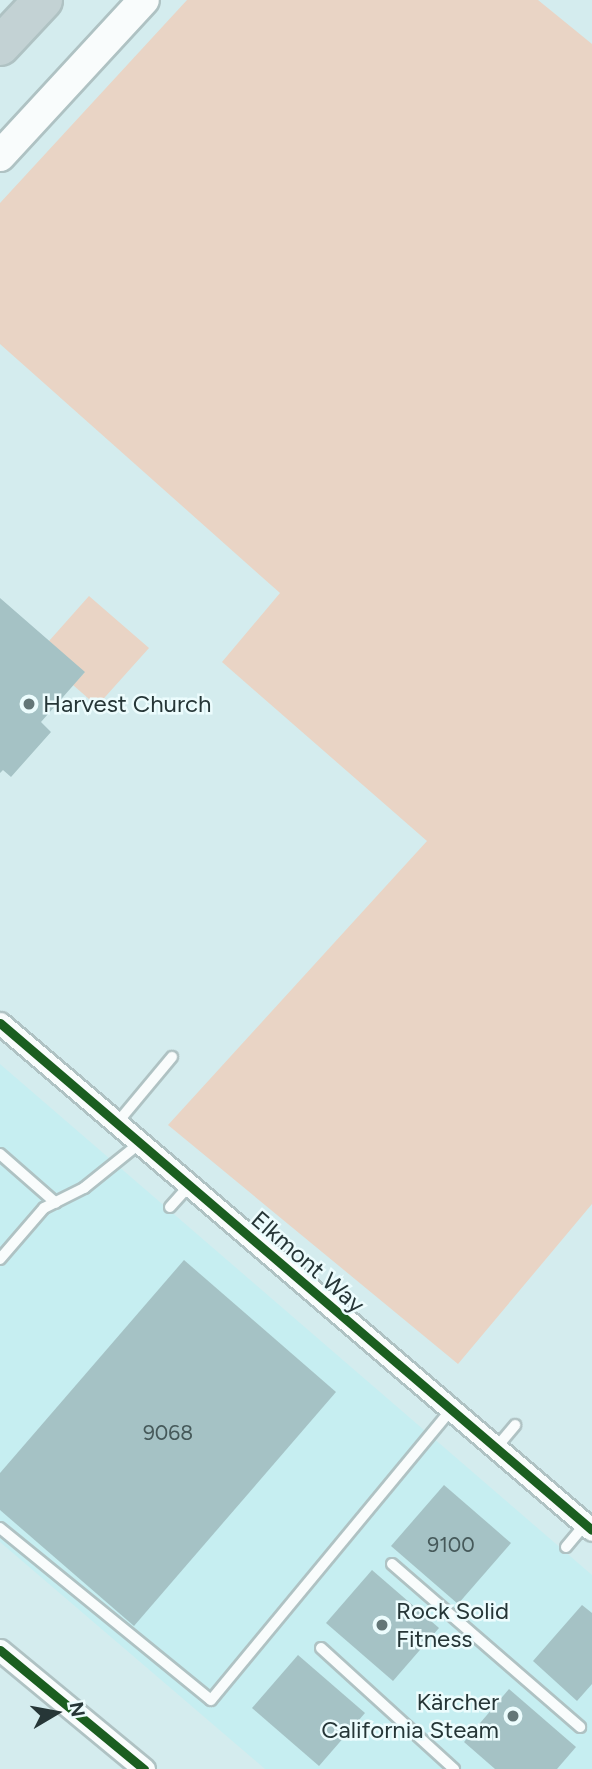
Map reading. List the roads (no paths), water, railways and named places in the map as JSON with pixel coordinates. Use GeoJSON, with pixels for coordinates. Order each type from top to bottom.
{"type":"FeatureCollection","features":[{"type":"Feature","properties":{"kind":"highway"},"geometry":{"type":"LineString","coordinates":[[0,46],[43,0]]}},
{"type":"Feature","properties":{"kind":"main road"},"geometry":{"type":"LineString","coordinates":[[0,156],[144,0]]}},
{"type":"Feature","properties":{"kind":"street","name":"Elkmont Way"},"geometry":{"type":"LineString","coordinates":[[0,1023],[589,1527]]}},
{"type":"Feature","properties":{"kind":"street"},"geometry":{"type":"LineString","coordinates":[[0,1650],[144,1769]]}},
{"type":"Feature","properties":{"kind":"lane"},"geometry":{"type":"LineString","coordinates":[[117,1122],[172,1057]]}},
{"type":"Feature","properties":{"kind":"lane"},"geometry":{"type":"LineString","coordinates":[[0,1259],[44,1208],[84,1188],[140,1143]]}},
{"type":"Feature","properties":{"kind":"lane"},"geometry":{"type":"LineString","coordinates":[[0,1154],[56,1203]]}},
{"type":"Feature","properties":{"kind":"lane"},"geometry":{"type":"LineString","coordinates":[[170,1207],[190,1185]]}},
{"type":"Feature","properties":{"kind":"lane"},"geometry":{"type":"LineString","coordinates":[[0,1528],[211,1700],[451,1410]]}},
{"type":"Feature","properties":{"kind":"lane"},"geometry":{"type":"LineString","coordinates":[[496,1448],[515,1425]]}},
{"type":"Feature","properties":{"kind":"lane"},"geometry":{"type":"LineString","coordinates":[[566,1546],[589,1527]]}},
{"type":"Feature","properties":{"kind":"lane"},"geometry":{"type":"LineString","coordinates":[[392,1564],[580,1727]]}},
{"type":"Feature","properties":{"kind":"lane"},"geometry":{"type":"LineString","coordinates":[[321,1648],[454,1769]]}},
{"type":"Feature","properties":{"kind":"place","name":"Harvest Church"},"geometry":{"type":"Point","coordinates":[29,704]}},
{"type":"Feature","properties":{"kind":"place","name":"Rock Solid Fitness"},"geometry":{"type":"Point","coordinates":[382,1625]}},
{"type":"Feature","properties":{"kind":"place","name":"Kärcher California Steam"},"geometry":{"type":"Point","coordinates":[513,1716]}}]}
